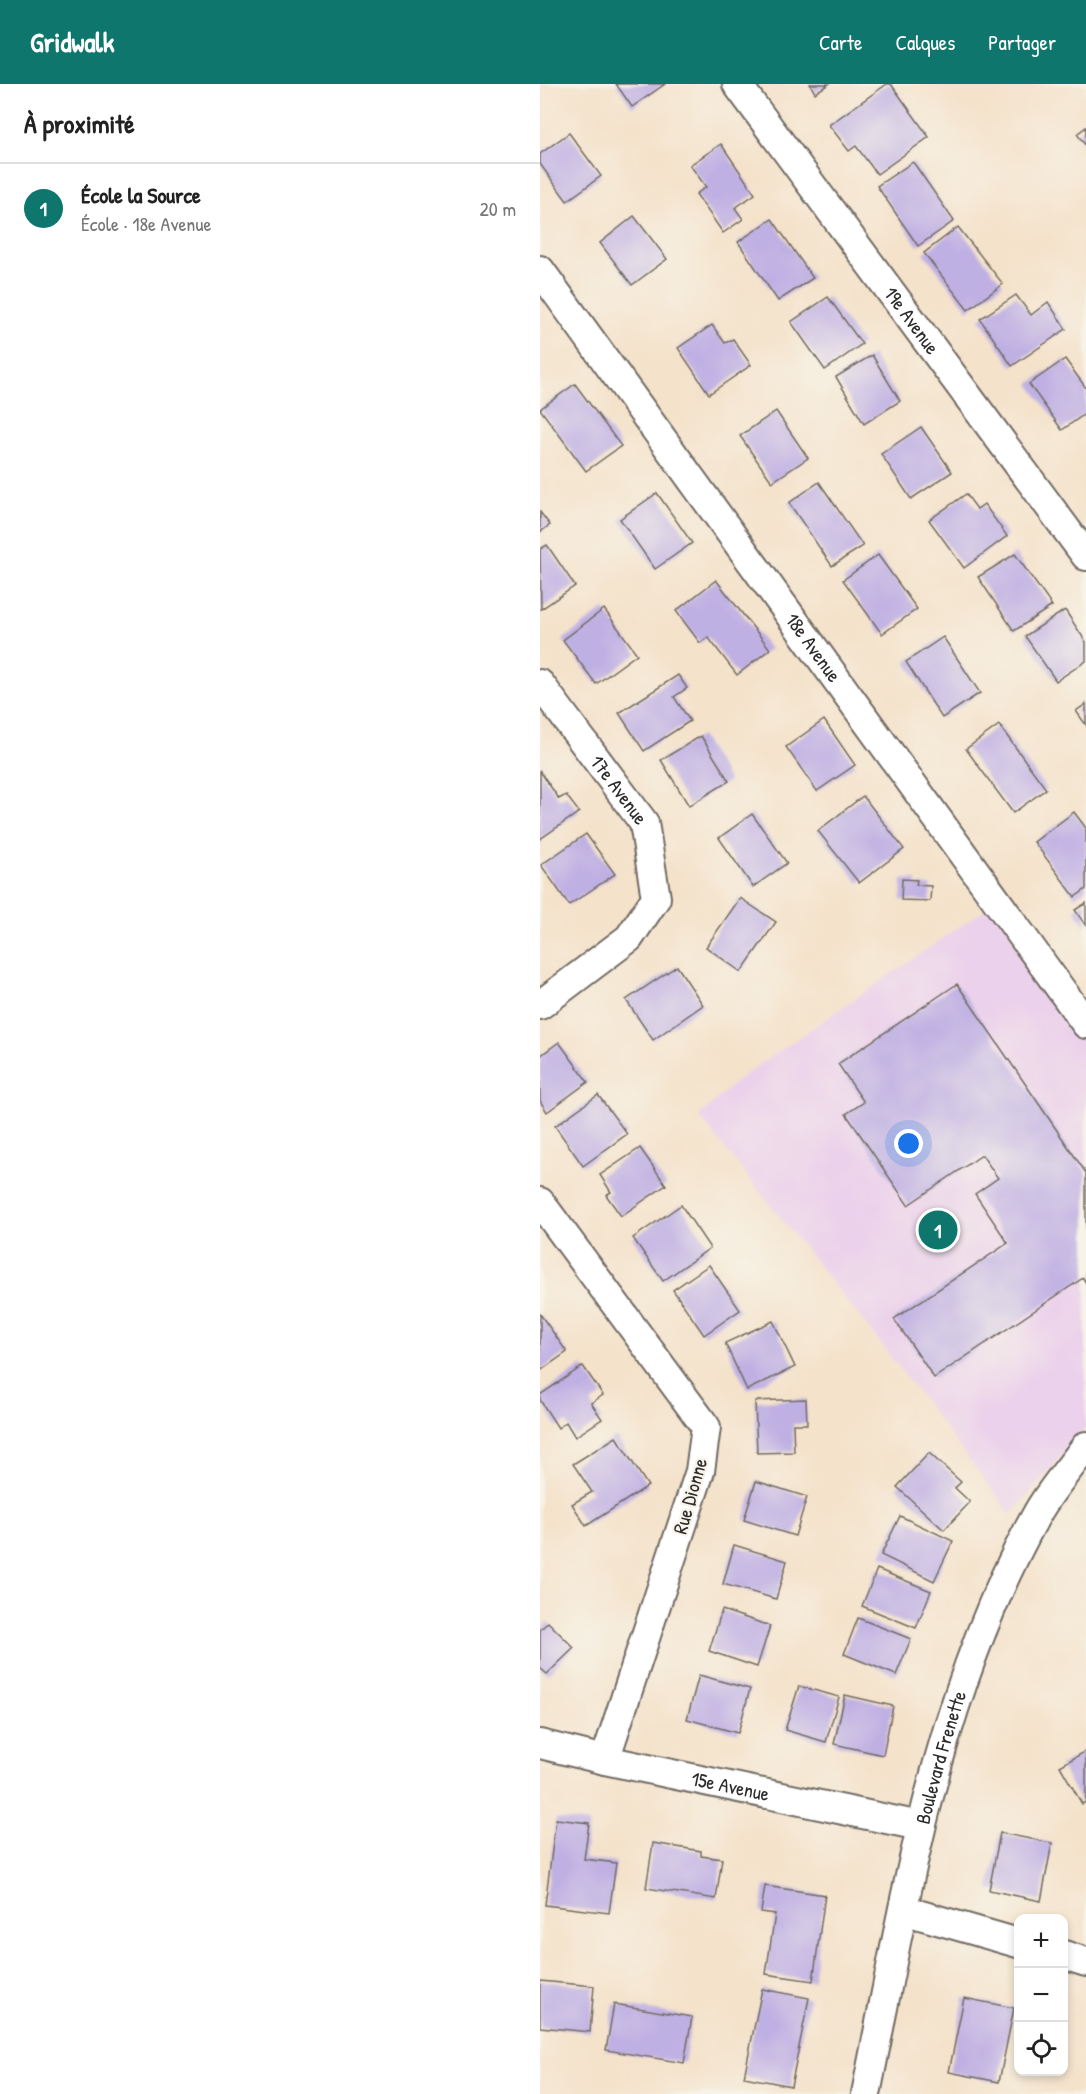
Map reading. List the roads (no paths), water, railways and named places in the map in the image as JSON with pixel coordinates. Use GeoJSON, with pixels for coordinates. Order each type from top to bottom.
{"type":"FeatureCollection","features":[{"type":"Feature","properties":{"kind":"street","name":"19e Avenue"},"geometry":{"type":"LineString","coordinates":[[737,84],[1086,556]]}},
{"type":"Feature","properties":{"kind":"street","name":"18e Avenue"},"geometry":{"type":"LineString","coordinates":[[540,270],[1086,1024]]}},
{"type":"Feature","properties":{"kind":"street","name":"17e Avenue"},"geometry":{"type":"LineString","coordinates":[[540,684],[644,823],[656,898],[629,938],[540,1005]]}},
{"type":"Feature","properties":{"kind":"street","name":"Rue Dionne"},"geometry":{"type":"LineString","coordinates":[[540,1202],[705,1427],[700,1471],[605,1760]]}},
{"type":"Feature","properties":{"kind":"street","name":"Boulevard Frenette"},"geometry":{"type":"LineString","coordinates":[[866,2094],[920,1826],[953,1707],[984,1624],[1038,1511],[1086,1446]]}},
{"type":"Feature","properties":{"kind":"street","name":"15e Avenue"},"geometry":{"type":"LineString","coordinates":[[540,1744],[605,1760],[920,1826]]}},
{"type":"Feature","properties":{"kind":"street"},"geometry":{"type":"LineString","coordinates":[[903,1910],[1014,1942]]}},
{"type":"Feature","properties":{"kind":"street"},"geometry":{"type":"LineString","coordinates":[[1068,1957],[1086,1962]]}},
{"type":"Feature","properties":{"kind":"place","name":"École la Source"},"geometry":{"type":"Point","coordinates":[938,1230]}}]}
